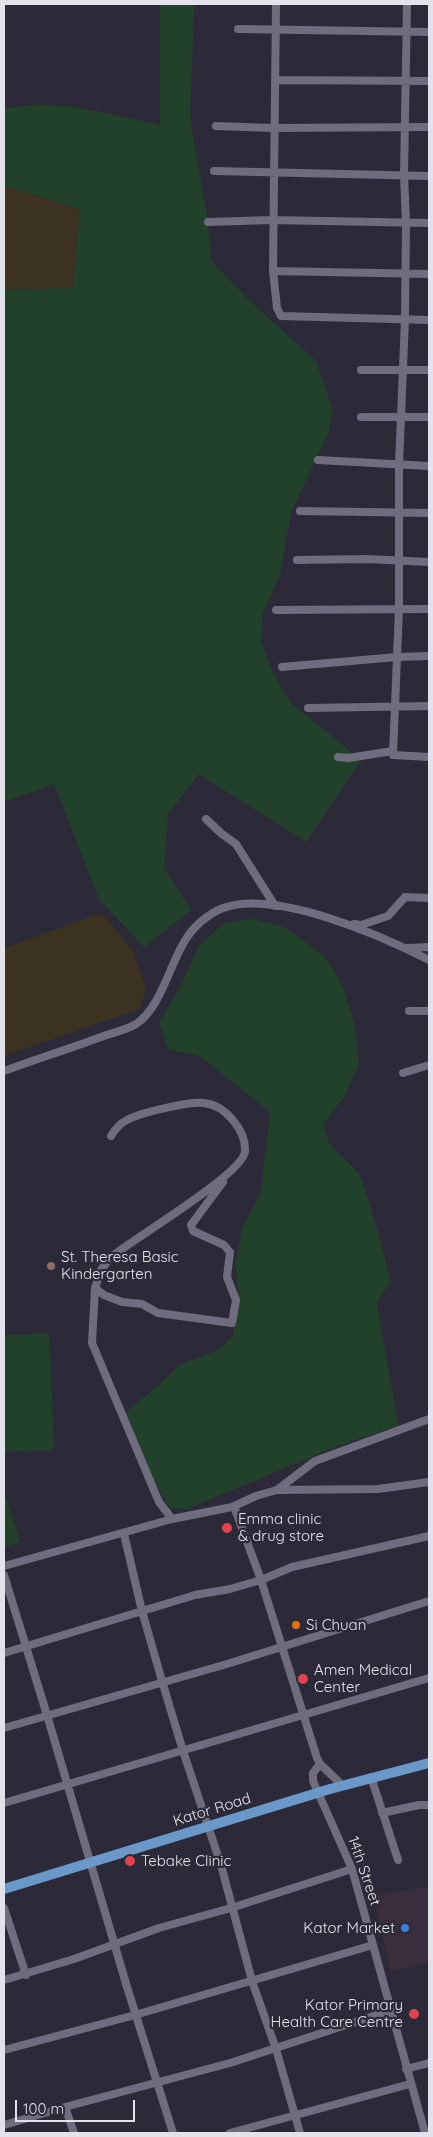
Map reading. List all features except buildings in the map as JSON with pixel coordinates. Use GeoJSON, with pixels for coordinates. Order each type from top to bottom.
{"type":"FeatureCollection","features":[{"type":"Feature","properties":{"kind":"main road","name":"Kator Road"},"geometry":{"type":"LineString","coordinates":[[4,1889],[342,1785],[429,1763]]}},
{"type":"Feature","properties":{"kind":"street"},"geometry":{"type":"LineString","coordinates":[[276,4],[272,220],[273,271],[277,308],[281,316],[429,320]]}},
{"type":"Feature","properties":{"kind":"street"},"geometry":{"type":"LineString","coordinates":[[407,4],[404,175],[406,222],[405,319],[399,465],[399,609],[393,755],[429,757]]}},
{"type":"Feature","properties":{"kind":"street"},"geometry":{"type":"LineString","coordinates":[[238,29],[429,32]]}},
{"type":"Feature","properties":{"kind":"street"},"geometry":{"type":"LineString","coordinates":[[275,80],[429,80]]}},
{"type":"Feature","properties":{"kind":"street"},"geometry":{"type":"LineString","coordinates":[[216,126],[274,128],[429,126]]}},
{"type":"Feature","properties":{"kind":"street"},"geometry":{"type":"LineString","coordinates":[[214,171],[429,176]]}},
{"type":"Feature","properties":{"kind":"street"},"geometry":{"type":"LineString","coordinates":[[208,222],[272,220],[429,222]]}},
{"type":"Feature","properties":{"kind":"street"},"geometry":{"type":"LineString","coordinates":[[273,271],[429,274]]}},
{"type":"Feature","properties":{"kind":"street"},"geometry":{"type":"LineString","coordinates":[[361,370],[429,370]]}},
{"type":"Feature","properties":{"kind":"street"},"geometry":{"type":"LineString","coordinates":[[361,417],[429,417]]}},
{"type":"Feature","properties":{"kind":"street"},"geometry":{"type":"LineString","coordinates":[[318,460],[429,466]]}},
{"type":"Feature","properties":{"kind":"street"},"geometry":{"type":"LineString","coordinates":[[300,512],[429,513]]}},
{"type":"Feature","properties":{"kind":"street"},"geometry":{"type":"LineString","coordinates":[[298,560],[400,560],[429,562]]}},
{"type":"Feature","properties":{"kind":"street"},"geometry":{"type":"LineString","coordinates":[[276,610],[429,609]]}},
{"type":"Feature","properties":{"kind":"street"},"geometry":{"type":"LineString","coordinates":[[282,667],[429,656]]}},
{"type":"Feature","properties":{"kind":"street"},"geometry":{"type":"LineString","coordinates":[[308,708],[429,706]]}},
{"type":"Feature","properties":{"kind":"street"},"geometry":{"type":"LineString","coordinates":[[338,757],[348,758],[393,751]]}},
{"type":"Feature","properties":{"kind":"street"},"geometry":{"type":"LineString","coordinates":[[206,819],[236,844],[275,906],[361,926],[388,916],[405,897],[429,898]]}},
{"type":"Feature","properties":{"kind":"street"},"geometry":{"type":"LineString","coordinates":[[4,1071],[136,1024],[148,1012],[154,1002],[186,939],[211,914],[224,908],[240,905],[275,906],[333,919],[406,948],[429,960]]}},
{"type":"Feature","properties":{"kind":"street"},"geometry":{"type":"LineString","coordinates":[[406,948],[429,947]]}},
{"type":"Feature","properties":{"kind":"street"},"geometry":{"type":"LineString","coordinates":[[409,1012],[429,1011]]}},
{"type":"Feature","properties":{"kind":"street"},"geometry":{"type":"LineString","coordinates":[[403,1073],[429,1065]]}},
{"type":"Feature","properties":{"kind":"street"},"geometry":{"type":"LineString","coordinates":[[110,1136],[116,1127],[128,1119],[191,1103],[206,1103],[224,1111],[236,1125],[243,1140],[245,1151],[244,1158],[209,1189],[110,1258],[101,1270],[96,1288],[92,1343],[159,1502],[172,1520]]}},
{"type":"Feature","properties":{"kind":"street"},"geometry":{"type":"LineString","coordinates":[[96,1288],[104,1295],[122,1302],[142,1304],[158,1313],[232,1323],[236,1300],[227,1277],[230,1252],[224,1245],[192,1231],[191,1225],[232,1170]]}},
{"type":"Feature","properties":{"kind":"street"},"geometry":{"type":"LineString","coordinates":[[277,1490],[315,1461],[429,1419]]}},
{"type":"Feature","properties":{"kind":"street"},"geometry":{"type":"LineString","coordinates":[[4,1566],[172,1520],[232,1507],[256,1496],[277,1490],[378,1489],[429,1482]]}},
{"type":"Feature","properties":{"kind":"street"},"geometry":{"type":"LineString","coordinates":[[232,1507],[235,1509],[262,1580],[320,1764],[342,1785]]}},
{"type":"Feature","properties":{"kind":"street"},"geometry":{"type":"LineString","coordinates":[[124,1534],[142,1611],[162,1681],[221,1865],[252,1981],[276,2049],[300,2133]]}},
{"type":"Feature","properties":{"kind":"street"},"geometry":{"type":"LineString","coordinates":[[4,1653],[195,1596],[262,1580],[292,1567],[429,1536]]}},
{"type":"Feature","properties":{"kind":"street"},"geometry":{"type":"LineString","coordinates":[[4,1575],[135,2014],[173,2133]]}},
{"type":"Feature","properties":{"kind":"street"},"geometry":{"type":"LineString","coordinates":[[4,1728],[282,1647],[429,1601]]}},
{"type":"Feature","properties":{"kind":"street"},"geometry":{"type":"LineString","coordinates":[[4,1803],[68,1786],[183,1750],[429,1678]]}},
{"type":"Feature","properties":{"kind":"street","name":"14th Street"},"geometry":{"type":"LineString","coordinates":[[320,1764],[312,1777],[352,1869],[425,2133]]}},
{"type":"Feature","properties":{"kind":"street"},"geometry":{"type":"LineString","coordinates":[[371,1777],[398,1860]]}},
{"type":"Feature","properties":{"kind":"street"},"geometry":{"type":"LineString","coordinates":[[382,1813],[419,1805],[429,1805]]}},
{"type":"Feature","properties":{"kind":"street"},"geometry":{"type":"LineString","coordinates":[[4,1980],[26,1975],[159,1928],[231,1908],[352,1869]]}},
{"type":"Feature","properties":{"kind":"street"},"geometry":{"type":"LineString","coordinates":[[4,1908],[26,1975]]}},
{"type":"Feature","properties":{"kind":"street"},"geometry":{"type":"LineString","coordinates":[[4,2050],[252,1981],[373,1944]]}},
{"type":"Feature","properties":{"kind":"street"},"geometry":{"type":"LineString","coordinates":[[4,2125],[276,2049],[392,2010]]}},
{"type":"Feature","properties":{"kind":"street"},"geometry":{"type":"LineString","coordinates":[[406,2069],[429,2063]]}},
{"type":"Feature","properties":{"kind":"street"},"geometry":{"type":"LineString","coordinates":[[230,2133],[410,2084]]}},
{"type":"Feature","properties":{"kind":"street"},"geometry":{"type":"LineString","coordinates":[[65,2107],[74,2133]]}},
{"type":"Feature","properties":{"kind":"street"},"geometry":{"type":"LineString","coordinates":[[420,2115],[429,2116]]}},
{"type":"Feature","properties":{"kind":"shaded area"},"geometry":{"type":"Polygon","coordinates":[[[4,186],[80,209],[73,288],[4,290],[4,186]]]}},
{"type":"Feature","properties":{"kind":"shaded area"},"geometry":{"type":"Polygon","coordinates":[[[101,913],[132,949],[146,988],[140,1009],[4,1056],[4,948],[101,913]]]}},
{"type":"Feature","properties":{"kind":"shaded area","name":"Kator Market"},"geometry":{"type":"Polygon","coordinates":[[[429,1887],[429,1961],[391,1972],[373,1896],[429,1887]]]}},
{"type":"Feature","properties":{"kind":"green space"},"geometry":{"type":"Polygon","coordinates":[[[160,4],[194,4],[190,118],[208,222],[211,261],[251,302],[316,361],[333,411],[328,434],[291,512],[280,575],[263,613],[261,642],[273,673],[291,703],[361,760],[306,842],[199,774],[168,814],[164,868],[191,910],[144,947],[99,899],[54,784],[4,802],[4,290],[73,288],[80,209],[4,186],[4,109],[43,105],[63,106],[102,112],[160,125],[160,4]]]}},
{"type":"Feature","properties":{"kind":"green space"},"geometry":{"type":"Polygon","coordinates":[[[254,919],[286,928],[325,957],[343,986],[354,1024],[359,1064],[344,1097],[323,1124],[329,1143],[360,1175],[391,1280],[377,1303],[398,1426],[340,1445],[187,1509],[170,1508],[153,1479],[126,1412],[159,1385],[180,1364],[218,1350],[233,1336],[239,1301],[235,1263],[243,1227],[261,1192],[270,1112],[200,1056],[168,1049],[159,1022],[180,988],[198,947],[224,923],[254,919]]]}},
{"type":"Feature","properties":{"kind":"green space"},"geometry":{"type":"Polygon","coordinates":[[[49,1333],[54,1450],[4,1452],[4,1335],[49,1333]]]}},
{"type":"Feature","properties":{"kind":"green space"},"geometry":{"type":"Polygon","coordinates":[[[4,1491],[20,1542],[4,1547],[4,1491]]]}},
{"type":"Feature","properties":{"kind":"place","name":"St. Theresa Basic Kindergarten"},"geometry":{"type":"Point","coordinates":[51,1266]}},
{"type":"Feature","properties":{"kind":"place","name":"Emma clinic & drug store"},"geometry":{"type":"Point","coordinates":[227,1528]}},
{"type":"Feature","properties":{"kind":"place","name":"Si Chuan"},"geometry":{"type":"Point","coordinates":[296,1625]}},
{"type":"Feature","properties":{"kind":"place","name":"Amen Medical Center"},"geometry":{"type":"Point","coordinates":[303,1679]}},
{"type":"Feature","properties":{"kind":"place","name":"Tebake Clinic"},"geometry":{"type":"Point","coordinates":[130,1861]}},
{"type":"Feature","properties":{"kind":"place","name":"Kator Market"},"geometry":{"type":"Point","coordinates":[405,1928]}},
{"type":"Feature","properties":{"kind":"place","name":"Kator Primary Health Care Centre"},"geometry":{"type":"Point","coordinates":[414,2014]}}]}
